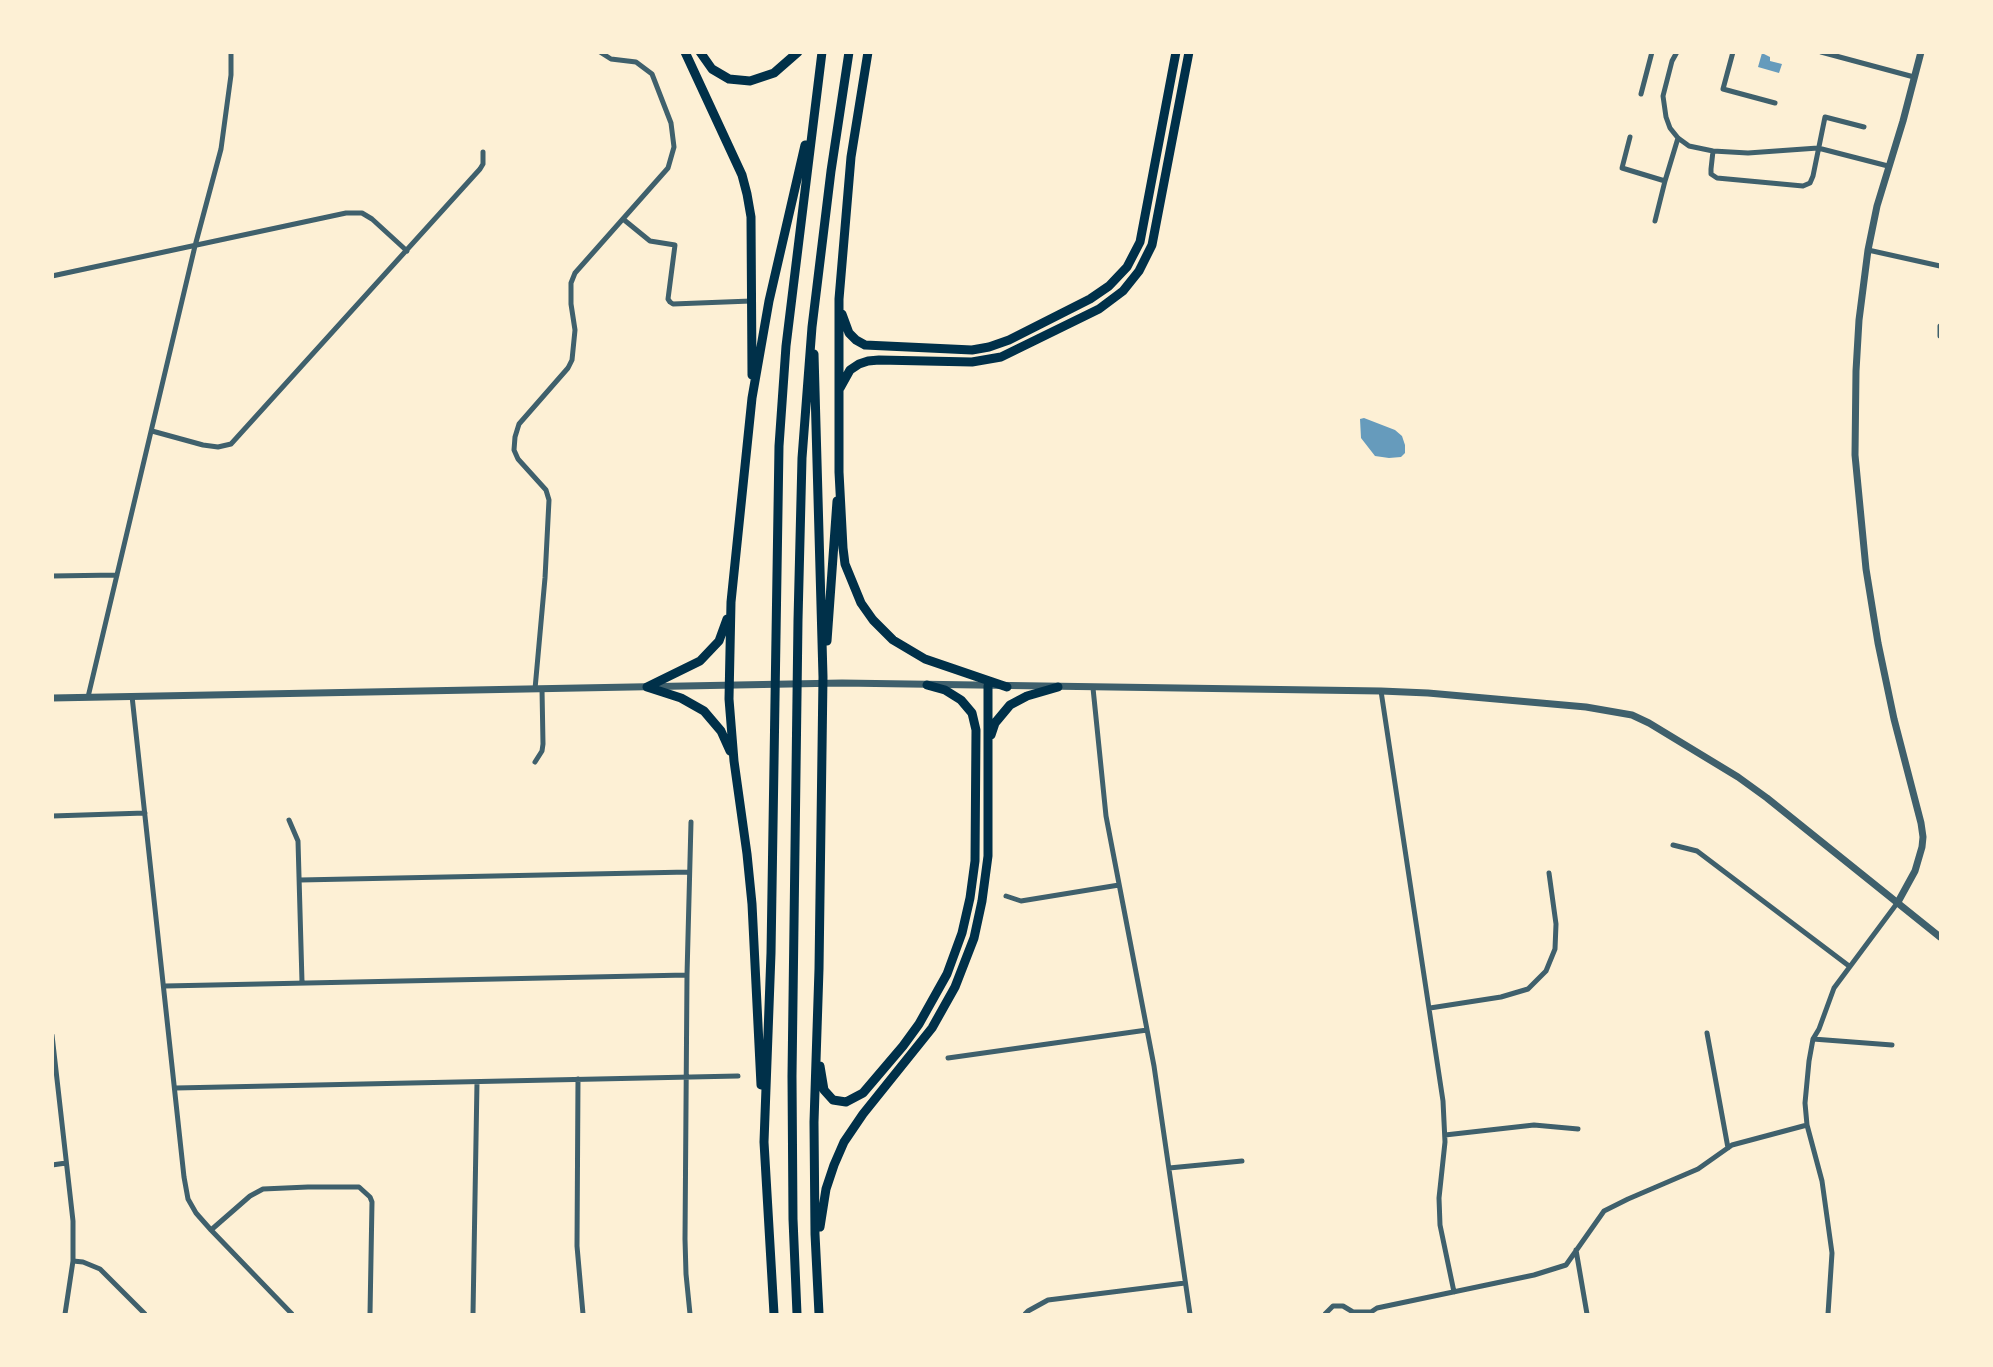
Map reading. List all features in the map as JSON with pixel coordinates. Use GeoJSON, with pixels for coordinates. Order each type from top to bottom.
{"type":"FeatureCollection","features":[{"type":"Feature","properties":{"kind":"highway"},"geometry":{"type":"LineString","coordinates":[[685,52],[741,175],[751,217],[752,398]]}},
{"type":"Feature","properties":{"kind":"highway"},"geometry":{"type":"LineString","coordinates":[[700,52],[712,69],[729,79],[750,81],[774,73],[798,52]]}},
{"type":"Feature","properties":{"kind":"highway"},"geometry":{"type":"LineString","coordinates":[[764,1142],[772,940],[779,446],[786,346],[822,52]]}},
{"type":"Feature","properties":{"kind":"highway"},"geometry":{"type":"LineString","coordinates":[[797,1314],[792,1076],[802,458],[812,327],[849,52]]}},
{"type":"Feature","properties":{"kind":"highway"},"geometry":{"type":"LineString","coordinates":[[868,52],[852,157],[838,299],[839,472],[845,564],[856,593],[873,620],[893,640],[933,662],[1007,687]]}},
{"type":"Feature","properties":{"kind":"highway"},"geometry":{"type":"LineString","coordinates":[[838,299],[845,328],[852,337],[865,345],[972,350],[1009,340],[1104,290],[1127,267],[1139,242],[1177,52]]}},
{"type":"Feature","properties":{"kind":"highway"},"geometry":{"type":"LineString","coordinates":[[838,393],[850,370],[868,361],[972,362],[1001,357],[1099,309],[1124,291],[1139,271],[1152,245],[1189,52]]}},
{"type":"Feature","properties":{"kind":"highway"},"geometry":{"type":"LineString","coordinates":[[774,1314],[752,904],[734,761],[728,686],[731,602],[752,398],[769,301],[816,96]]}},
{"type":"Feature","properties":{"kind":"highway"},"geometry":{"type":"LineString","coordinates":[[812,327],[816,373],[823,677],[814,1146],[819,1314]]}},
{"type":"Feature","properties":{"kind":"highway"},"geometry":{"type":"LineString","coordinates":[[823,677],[839,472]]}},
{"type":"Feature","properties":{"kind":"highway"},"geometry":{"type":"LineString","coordinates":[[647,688],[692,667],[707,654],[719,641],[731,602]]}},
{"type":"Feature","properties":{"kind":"highway"},"geometry":{"type":"LineString","coordinates":[[816,1035],[821,1080],[828,1096],[839,1102],[856,1098],[878,1076],[919,1024],[947,974],[962,933],[975,861],[976,730],[972,713],[961,700],[945,690],[927,685]]}},
{"type":"Feature","properties":{"kind":"highway"},"geometry":{"type":"LineString","coordinates":[[818,1296],[822,1205],[844,1142],[936,1021],[955,987],[974,938],[987,865],[988,686]]}},
{"type":"Feature","properties":{"kind":"highway"},"geometry":{"type":"LineString","coordinates":[[989,743],[995,723],[1010,705],[1027,696],[1059,687]]}},
{"type":"Feature","properties":{"kind":"highway"},"geometry":{"type":"LineString","coordinates":[[647,688],[681,698],[704,711],[721,731],[734,761]]}},
{"type":"Feature","properties":{"kind":"street"},"geometry":{"type":"LineString","coordinates":[[88,696],[195,246],[221,149],[232,52]]}},
{"type":"Feature","properties":{"kind":"street"},"geometry":{"type":"LineString","coordinates":[[535,762],[542,751],[539,689],[549,500],[546,490],[518,458],[514,450],[515,437],[519,424],[572,360],[575,330],[571,283],[575,273],[668,168],[674,147],[671,123],[652,74],[636,62],[611,59],[600,52]]}},
{"type":"Feature","properties":{"kind":"street"},"geometry":{"type":"LineString","coordinates":[[1641,94],[1652,52]]}},
{"type":"Feature","properties":{"kind":"street"},"geometry":{"type":"LineString","coordinates":[[1676,52],[1663,96],[1670,128],[1689,146],[1713,151],[1748,153],[1818,148],[1888,166]]}},
{"type":"Feature","properties":{"kind":"street"},"geometry":{"type":"LineString","coordinates":[[1733,52],[1723,89],[1774,103]]}},
{"type":"Feature","properties":{"kind":"street"},"geometry":{"type":"LineString","coordinates":[[1821,52],[1914,77]]}},
{"type":"Feature","properties":{"kind":"street"},"geometry":{"type":"LineString","coordinates":[[1828,1314],[1832,1253],[1822,1181],[1807,1125],[1805,1103],[1813,1039],[1834,988],[1898,902],[1915,872],[1923,836],[1878,643],[1861,522],[1855,445],[1858,332],[1868,250],[1888,166],[1921,52]]}},
{"type":"Feature","properties":{"kind":"street"},"geometry":{"type":"LineString","coordinates":[[1713,151],[1711,169],[1712,174],[1717,177],[1803,187],[1810,183],[1813,176],[1825,117],[1864,127]]}},
{"type":"Feature","properties":{"kind":"street"},"geometry":{"type":"LineString","coordinates":[[1630,137],[1622,168],[1665,181]]}},
{"type":"Feature","properties":{"kind":"street"},"geometry":{"type":"LineString","coordinates":[[1655,221],[1678,138]]}},
{"type":"Feature","properties":{"kind":"street"},"geometry":{"type":"LineString","coordinates":[[152,431],[203,446],[231,444],[480,169],[483,152]]}},
{"type":"Feature","properties":{"kind":"street"},"geometry":{"type":"LineString","coordinates":[[52,276],[346,213],[362,213],[372,219],[407,251]]}},
{"type":"Feature","properties":{"kind":"street"},"geometry":{"type":"LineString","coordinates":[[623,219],[650,241],[675,244],[668,299],[673,304],[752,301]]}},
{"type":"Feature","properties":{"kind":"street"},"geometry":{"type":"LineString","coordinates":[[1868,250],[1941,266]]}},
{"type":"Feature","properties":{"kind":"street"},"geometry":{"type":"LineString","coordinates":[[1941,326],[1941,336]]}},
{"type":"Feature","properties":{"kind":"street"},"geometry":{"type":"LineString","coordinates":[[52,576],[117,575]]}},
{"type":"Feature","properties":{"kind":"street"},"geometry":{"type":"LineString","coordinates":[[52,698],[842,683],[1381,691],[1555,704],[1611,711],[1632,715],[1666,732],[1758,791],[1941,937]]}},
{"type":"Feature","properties":{"kind":"street"},"geometry":{"type":"LineString","coordinates":[[1093,688],[1106,816],[1154,1066],[1190,1314]]}},
{"type":"Feature","properties":{"kind":"street"},"geometry":{"type":"LineString","coordinates":[[1381,691],[1445,1115],[1439,1198],[1440,1225],[1454,1292]]}},
{"type":"Feature","properties":{"kind":"street"},"geometry":{"type":"LineString","coordinates":[[132,696],[188,1199],[211,1230],[292,1314]]}},
{"type":"Feature","properties":{"kind":"street"},"geometry":{"type":"LineString","coordinates":[[52,816],[145,813]]}},
{"type":"Feature","properties":{"kind":"street"},"geometry":{"type":"LineString","coordinates":[[289,820],[298,841],[302,982]]}},
{"type":"Feature","properties":{"kind":"street"},"geometry":{"type":"LineString","coordinates":[[691,822],[685,1265],[691,1314]]}},
{"type":"Feature","properties":{"kind":"street"},"geometry":{"type":"LineString","coordinates":[[1673,845],[1697,851],[1849,965]]}},
{"type":"Feature","properties":{"kind":"street"},"geometry":{"type":"LineString","coordinates":[[300,880],[689,872]]}},
{"type":"Feature","properties":{"kind":"street"},"geometry":{"type":"LineString","coordinates":[[1430,1008],[1501,997],[1528,989],[1546,971],[1555,949],[1556,923],[1549,873]]}},
{"type":"Feature","properties":{"kind":"street"},"geometry":{"type":"LineString","coordinates":[[1006,896],[1021,901],[1119,885]]}},
{"type":"Feature","properties":{"kind":"street"},"geometry":{"type":"LineString","coordinates":[[165,986],[687,975]]}},
{"type":"Feature","properties":{"kind":"street"},"geometry":{"type":"LineString","coordinates":[[948,1058],[1147,1030]]}},
{"type":"Feature","properties":{"kind":"street"},"geometry":{"type":"LineString","coordinates":[[1707,1033],[1728,1148]]}},
{"type":"Feature","properties":{"kind":"street"},"geometry":{"type":"LineString","coordinates":[[52,1035],[73,1221],[74,1261],[65,1314]]}},
{"type":"Feature","properties":{"kind":"street"},"geometry":{"type":"LineString","coordinates":[[1813,1039],[1892,1045]]}},
{"type":"Feature","properties":{"kind":"street"},"geometry":{"type":"LineString","coordinates":[[176,1088],[738,1076]]}},
{"type":"Feature","properties":{"kind":"street"},"geometry":{"type":"LineString","coordinates":[[578,1079],[577,1246],[583,1314]]}},
{"type":"Feature","properties":{"kind":"street"},"geometry":{"type":"LineString","coordinates":[[473,1314],[477,1082]]}},
{"type":"Feature","properties":{"kind":"street"},"geometry":{"type":"LineString","coordinates":[[1445,1135],[1534,1125],[1578,1129]]}},
{"type":"Feature","properties":{"kind":"street"},"geometry":{"type":"LineString","coordinates":[[1325,1314],[1333,1306],[1343,1306],[1353,1312],[1370,1313],[1377,1308],[1534,1275],[1566,1265],[1604,1212],[1651,1188],[1698,1169],[1732,1145],[1807,1125]]}},
{"type":"Feature","properties":{"kind":"street"},"geometry":{"type":"LineString","coordinates":[[1169,1168],[1242,1161]]}},
{"type":"Feature","properties":{"kind":"street"},"geometry":{"type":"LineString","coordinates":[[52,1165],[66,1163]]}},
{"type":"Feature","properties":{"kind":"street"},"geometry":{"type":"LineString","coordinates":[[211,1230],[250,1196],[264,1189],[359,1187],[372,1202],[370,1314]]}},
{"type":"Feature","properties":{"kind":"street"},"geometry":{"type":"LineString","coordinates":[[1576,1250],[1587,1314]]}},
{"type":"Feature","properties":{"kind":"street"},"geometry":{"type":"LineString","coordinates":[[74,1261],[100,1269],[145,1314]]}},
{"type":"Feature","properties":{"kind":"street"},"geometry":{"type":"LineString","coordinates":[[1025,1314],[1048,1300],[1185,1283]]}},
{"type":"Feature","properties":{"kind":"water"},"geometry":{"type":"Polygon","coordinates":[[[1762,53],[1770,57],[1770,61],[1782,64],[1779,73],[1758,67],[1762,53]]]}},
{"type":"Feature","properties":{"kind":"water"},"geometry":{"type":"Polygon","coordinates":[[[1364,418],[1395,430],[1402,436],[1405,453],[1401,457],[1375,456],[1361,438],[1360,419],[1364,418]]]}}]}
